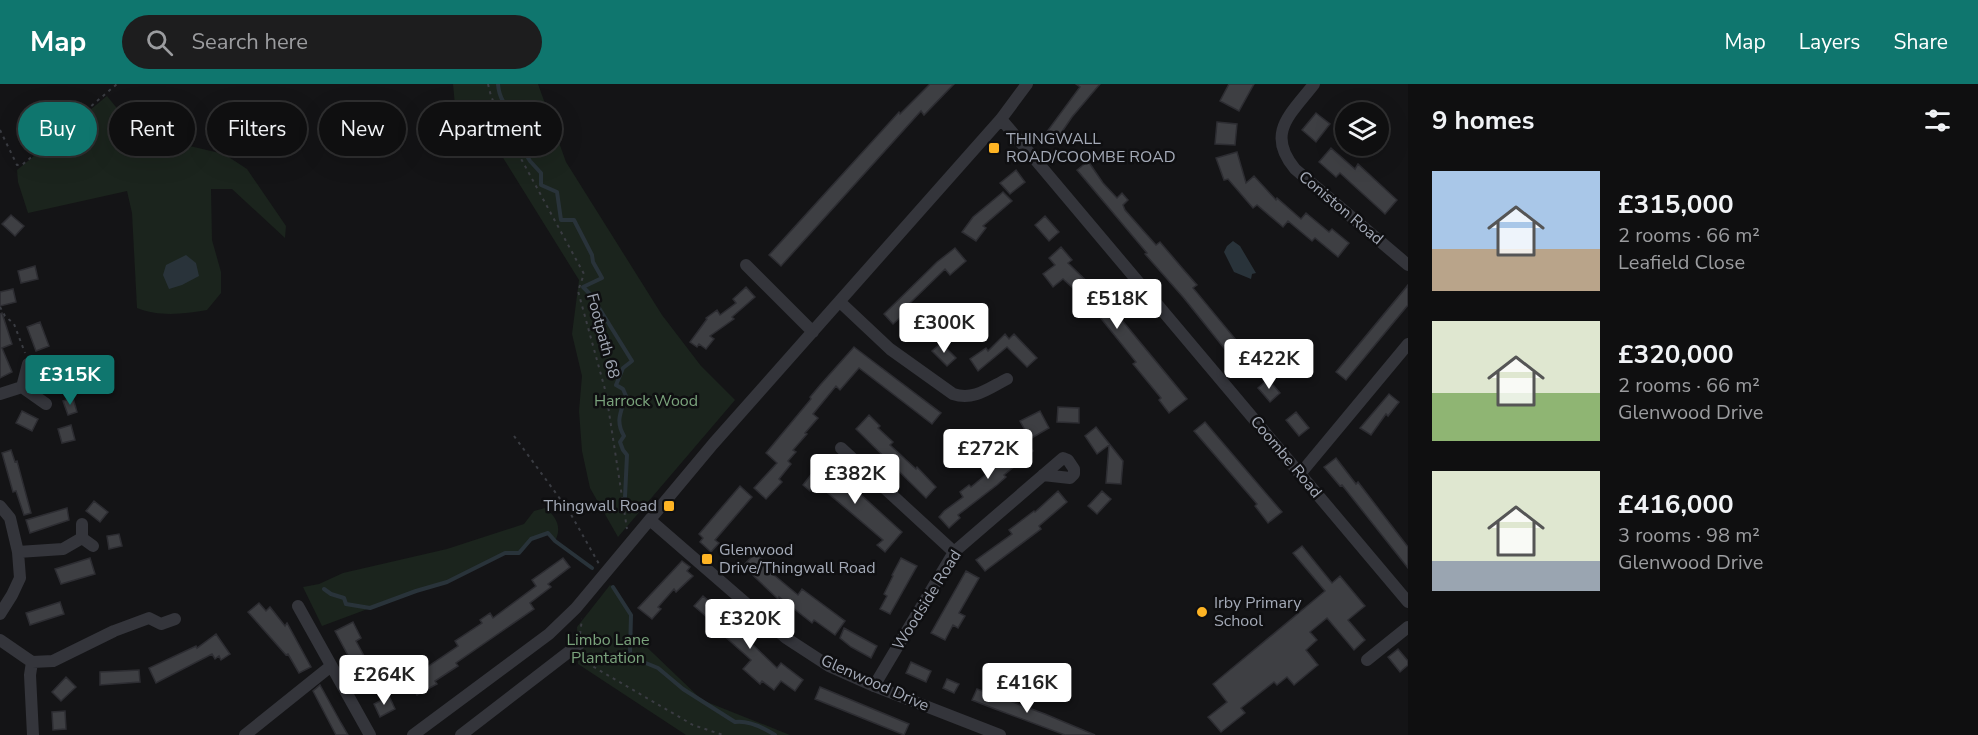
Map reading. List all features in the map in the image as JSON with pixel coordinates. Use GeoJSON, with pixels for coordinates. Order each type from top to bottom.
{"type":"FeatureCollection","features":[{"type":"Feature","properties":{"kind":"street"},"geometry":{"type":"LineString","coordinates":[[413,735],[549,634],[576,608],[713,444],[1001,119],[1027,84]]}},
{"type":"Feature","properties":{"kind":"street","name":"Coniston Road"},"geometry":{"type":"LineString","coordinates":[[1314,84],[1287,119],[1281,141],[1282,150],[1295,169],[1408,266]]}},
{"type":"Feature","properties":{"kind":"street","name":"Coombe Road"},"geometry":{"type":"LineString","coordinates":[[1001,119],[1408,602]]}},
{"type":"Feature","properties":{"kind":"street"},"geometry":{"type":"LineString","coordinates":[[746,265],[813,332]]}},
{"type":"Feature","properties":{"kind":"street"},"geometry":{"type":"LineString","coordinates":[[840,302],[890,349],[953,394],[962,397],[974,396],[1008,379]]}},
{"type":"Feature","properties":{"kind":"street"},"geometry":{"type":"LineString","coordinates":[[1300,474],[1408,344]]}},
{"type":"Feature","properties":{"kind":"street"},"geometry":{"type":"LineString","coordinates":[[22,387],[28,364]]}},
{"type":"Feature","properties":{"kind":"street"},"geometry":{"type":"LineString","coordinates":[[0,394],[22,387]]}},
{"type":"Feature","properties":{"kind":"street"},"geometry":{"type":"LineString","coordinates":[[22,387],[46,404]]}},
{"type":"Feature","properties":{"kind":"street"},"geometry":{"type":"LineString","coordinates":[[841,448],[954,552]]}},
{"type":"Feature","properties":{"kind":"street","name":"Woodside Road"},"geometry":{"type":"LineString","coordinates":[[874,686],[954,552],[1042,475]]}},
{"type":"Feature","properties":{"kind":"street"},"geometry":{"type":"LineString","coordinates":[[0,506],[10,518],[18,552],[20,578],[0,614]]}},
{"type":"Feature","properties":{"kind":"street","name":"Glenwood Drive"},"geometry":{"type":"LineString","coordinates":[[650,520],[786,638],[829,666],[1000,735]]}},
{"type":"Feature","properties":{"kind":"street"},"geometry":{"type":"LineString","coordinates":[[82,524],[82,538]]}},
{"type":"Feature","properties":{"kind":"street"},"geometry":{"type":"LineString","coordinates":[[18,552],[63,549],[82,538]]}},
{"type":"Feature","properties":{"kind":"street"},"geometry":{"type":"LineString","coordinates":[[82,538],[93,546]]}},
{"type":"Feature","properties":{"kind":"street"},"geometry":{"type":"LineString","coordinates":[[298,606],[370,735]]}},
{"type":"Feature","properties":{"kind":"street"},"geometry":{"type":"LineString","coordinates":[[0,640],[32,662],[53,661],[114,631],[149,618],[161,624],[175,619]]}},
{"type":"Feature","properties":{"kind":"street"},"geometry":{"type":"LineString","coordinates":[[1367,660],[1408,627]]}},
{"type":"Feature","properties":{"kind":"street"},"geometry":{"type":"LineString","coordinates":[[461,735],[579,644]]}},
{"type":"Feature","properties":{"kind":"street"},"geometry":{"type":"LineString","coordinates":[[32,662],[30,675],[33,735]]}},
{"type":"Feature","properties":{"kind":"street"},"geometry":{"type":"LineString","coordinates":[[245,735],[331,666]]}},
{"type":"Feature","properties":{"kind":"path"},"geometry":{"type":"LineString","coordinates":[[0,130],[17,165],[22,165],[117,84]]}},
{"type":"Feature","properties":{"kind":"path","name":"Footpath 68"},"geometry":{"type":"LineString","coordinates":[[488,84],[507,133],[584,274],[578,291],[606,393],[625,523],[632,543]]}},
{"type":"Feature","properties":{"kind":"path"},"geometry":{"type":"LineString","coordinates":[[0,307],[5,316],[14,324],[28,364]]}},
{"type":"Feature","properties":{"kind":"path"},"geometry":{"type":"LineString","coordinates":[[514,436],[570,511],[604,575]]}},
{"type":"Feature","properties":{"kind":"path"},"geometry":{"type":"LineString","coordinates":[[576,608],[583,619],[579,644],[587,663],[693,725],[723,735]]}},
{"type":"Feature","properties":{"kind":"green space","name":"Harrock Wood"},"geometry":{"type":"Polygon","coordinates":[[[453,84],[538,84],[544,102],[455,102],[453,84]]]}},
{"type":"Feature","properties":{"kind":"green space"},"geometry":{"type":"Polygon","coordinates":[[[107,96],[112,102],[109,102],[109,156],[195,156],[195,147],[207,150],[207,156],[227,156],[247,169],[286,226],[285,238],[232,189],[211,189],[212,240],[221,272],[221,293],[207,310],[163,314],[137,308],[132,213],[127,191],[28,213],[18,182],[17,170],[34,156],[97,156],[97,104],[107,96]]]}},
{"type":"Feature","properties":{"kind":"green space","name":"Harrock Wood"},"geometry":{"type":"Polygon","coordinates":[[[562,151],[566,162],[662,315],[701,366],[735,400],[618,537],[590,488],[582,451],[579,411],[582,376],[572,334],[579,280],[502,156],[562,156],[562,151]]]}},
{"type":"Feature","properties":{"kind":"green space"},"geometry":{"type":"Polygon","coordinates":[[[545,508],[553,515],[557,523],[558,532],[555,541],[547,533],[531,539],[519,553],[505,553],[447,582],[416,591],[322,626],[303,587],[319,584],[343,573],[447,549],[524,524],[534,511],[545,508]]]}},
{"type":"Feature","properties":{"kind":"green space","name":"Limbo Lane Plantation"},"geometry":{"type":"Polygon","coordinates":[[[610,585],[620,595],[626,606],[631,632],[702,700],[790,735],[686,735],[578,664],[577,627],[610,585]]]}},
{"type":"Feature","properties":{"kind":"shaded area"},"geometry":{"type":"Polygon","coordinates":[[[1233,241],[1240,246],[1256,273],[1252,274],[1251,279],[1234,272],[1224,252],[1233,241]]]}},
{"type":"Feature","properties":{"kind":"shaded area"},"geometry":{"type":"Polygon","coordinates":[[[186,255],[196,263],[199,276],[169,289],[163,275],[166,265],[186,255]]]}},
{"type":"Feature","properties":{"kind":"building"},"geometry":{"type":"Polygon","coordinates":[[[930,84],[954,84],[924,115],[921,111],[781,266],[769,255],[899,112],[900,114],[930,84]]]}},
{"type":"Feature","properties":{"kind":"building"},"geometry":{"type":"Polygon","coordinates":[[[1076,84],[1100,84],[1072,117],[1053,145],[1043,137],[1080,87],[1076,84]]]}},
{"type":"Feature","properties":{"kind":"building"},"geometry":{"type":"Polygon","coordinates":[[[1229,84],[1254,84],[1239,111],[1220,101],[1229,84]]]}},
{"type":"Feature","properties":{"kind":"building"},"geometry":{"type":"Polygon","coordinates":[[[1316,113],[1330,124],[1316,142],[1302,130],[1316,113]]]}},
{"type":"Feature","properties":{"kind":"building"},"geometry":{"type":"Polygon","coordinates":[[[1217,122],[1237,124],[1235,145],[1215,144],[1217,122]]]}},
{"type":"Feature","properties":{"kind":"building"},"geometry":{"type":"Polygon","coordinates":[[[1331,148],[1335,152],[1335,156],[1340,156],[1355,169],[1358,164],[1397,200],[1385,214],[1340,173],[1336,177],[1319,162],[1331,148]]]}},
{"type":"Feature","properties":{"kind":"building"},"geometry":{"type":"Polygon","coordinates":[[[1237,152],[1246,183],[1254,176],[1276,200],[1277,198],[1301,219],[1306,213],[1329,232],[1332,229],[1349,243],[1338,257],[1315,238],[1312,241],[1288,221],[1283,227],[1257,205],[1253,208],[1228,179],[1224,180],[1216,158],[1237,152]]]}},
{"type":"Feature","properties":{"kind":"building"},"geometry":{"type":"Polygon","coordinates":[[[1088,161],[1117,198],[1122,193],[1128,200],[1123,205],[1125,210],[1156,245],[1160,242],[1197,285],[1193,288],[1256,364],[1244,373],[1145,254],[1147,253],[1077,170],[1088,161]]]}},
{"type":"Feature","properties":{"kind":"building"},"geometry":{"type":"Polygon","coordinates":[[[1016,170],[1025,182],[1010,194],[1000,183],[1016,170]]]}},
{"type":"Feature","properties":{"kind":"building"},"geometry":{"type":"Polygon","coordinates":[[[1003,192],[1012,201],[983,226],[986,228],[976,241],[962,232],[973,217],[1003,192]]]}},
{"type":"Feature","properties":{"kind":"building"},"geometry":{"type":"Polygon","coordinates":[[[11,215],[24,226],[15,236],[2,224],[11,215]]]}},
{"type":"Feature","properties":{"kind":"building"},"geometry":{"type":"Polygon","coordinates":[[[1045,216],[1059,232],[1049,241],[1035,225],[1045,216]]]}},
{"type":"Feature","properties":{"kind":"building"},"geometry":{"type":"Polygon","coordinates":[[[1061,247],[1072,260],[1068,263],[1102,296],[1187,399],[1169,413],[1159,400],[1161,398],[1133,364],[1136,362],[1087,301],[1063,279],[1053,287],[1043,274],[1055,265],[1049,258],[1061,247]]]}},
{"type":"Feature","properties":{"kind":"building"},"geometry":{"type":"Polygon","coordinates":[[[955,248],[966,261],[950,275],[945,269],[909,304],[912,307],[893,324],[884,314],[937,262],[955,248]]]}},
{"type":"Feature","properties":{"kind":"building"},"geometry":{"type":"Polygon","coordinates":[[[35,266],[38,279],[21,283],[18,271],[35,266]]]}},
{"type":"Feature","properties":{"kind":"building"},"geometry":{"type":"Polygon","coordinates":[[[1408,285],[1408,305],[1346,380],[1336,372],[1408,285]]]}},
{"type":"Feature","properties":{"kind":"building"},"geometry":{"type":"Polygon","coordinates":[[[746,287],[755,297],[732,317],[734,319],[710,336],[714,339],[706,349],[690,342],[706,318],[717,310],[720,315],[736,303],[733,299],[746,287]]]}},
{"type":"Feature","properties":{"kind":"building"},"geometry":{"type":"Polygon","coordinates":[[[13,289],[16,302],[0,306],[0,292],[13,289]]]}},
{"type":"Feature","properties":{"kind":"building"},"geometry":{"type":"Polygon","coordinates":[[[2,313],[12,344],[2,348],[12,372],[0,378],[0,314],[2,313]]]}},
{"type":"Feature","properties":{"kind":"building"},"geometry":{"type":"Polygon","coordinates":[[[40,322],[49,346],[36,351],[27,327],[40,322]]]}},
{"type":"Feature","properties":{"kind":"building"},"geometry":{"type":"Polygon","coordinates":[[[1005,334],[1009,339],[1014,334],[1037,358],[1027,367],[1007,347],[978,371],[970,359],[986,348],[988,351],[1005,334]]]}},
{"type":"Feature","properties":{"kind":"building"},"geometry":{"type":"Polygon","coordinates":[[[941,343],[956,358],[947,366],[932,351],[941,343]]]}},
{"type":"Feature","properties":{"kind":"building"},"geometry":{"type":"Polygon","coordinates":[[[854,347],[941,413],[932,424],[859,368],[840,390],[836,386],[813,414],[818,418],[793,450],[796,452],[788,461],[791,464],[779,479],[782,482],[766,499],[754,488],[777,463],[766,453],[811,399],[810,397],[854,347]]]}},
{"type":"Feature","properties":{"kind":"building"},"geometry":{"type":"Polygon","coordinates":[[[55,367],[60,384],[48,388],[42,371],[55,367]]]}},
{"type":"Feature","properties":{"kind":"building"},"geometry":{"type":"Polygon","coordinates":[[[1268,379],[1280,393],[1270,402],[1258,388],[1268,379]]]}},
{"type":"Feature","properties":{"kind":"building"},"geometry":{"type":"Polygon","coordinates":[[[1389,394],[1399,402],[1388,416],[1386,414],[1371,435],[1360,428],[1389,394]]]}},
{"type":"Feature","properties":{"kind":"building"},"geometry":{"type":"Polygon","coordinates":[[[73,398],[77,412],[68,415],[63,401],[73,398]]]}},
{"type":"Feature","properties":{"kind":"building"},"geometry":{"type":"Polygon","coordinates":[[[1058,407],[1079,408],[1079,423],[1057,422],[1058,407]]]}},
{"type":"Feature","properties":{"kind":"building"},"geometry":{"type":"Polygon","coordinates":[[[22,411],[38,419],[32,431],[16,423],[22,411]]]}},
{"type":"Feature","properties":{"kind":"building"},"geometry":{"type":"Polygon","coordinates":[[[1040,411],[1049,428],[1030,439],[1020,421],[1040,411]]]}},
{"type":"Feature","properties":{"kind":"building"},"geometry":{"type":"Polygon","coordinates":[[[1296,412],[1309,428],[1299,436],[1286,420],[1296,412]]]}},
{"type":"Feature","properties":{"kind":"building"},"geometry":{"type":"Polygon","coordinates":[[[869,415],[880,426],[878,428],[893,442],[890,445],[916,469],[917,467],[936,487],[926,498],[856,429],[869,415]]]}},
{"type":"Feature","properties":{"kind":"building"},"geometry":{"type":"Polygon","coordinates":[[[1205,422],[1282,512],[1268,523],[1255,506],[1257,504],[1194,431],[1205,422]]]}},
{"type":"Feature","properties":{"kind":"building"},"geometry":{"type":"Polygon","coordinates":[[[71,425],[75,440],[62,443],[58,429],[71,425]]]}},
{"type":"Feature","properties":{"kind":"building"},"geometry":{"type":"Polygon","coordinates":[[[1096,427],[1123,461],[1121,484],[1106,483],[1109,445],[1097,454],[1085,436],[1096,427]]]}},
{"type":"Feature","properties":{"kind":"building"},"geometry":{"type":"Polygon","coordinates":[[[1021,436],[1033,451],[1004,475],[1006,477],[997,485],[958,515],[960,518],[949,528],[939,517],[963,497],[960,492],[969,485],[971,487],[1001,462],[997,456],[1021,436]]]}},
{"type":"Feature","properties":{"kind":"building"},"geometry":{"type":"Polygon","coordinates":[[[11,450],[15,462],[17,461],[31,513],[24,515],[16,491],[13,492],[2,453],[11,450]]]}},
{"type":"Feature","properties":{"kind":"building"},"geometry":{"type":"Polygon","coordinates":[[[1336,458],[1356,484],[1358,482],[1408,547],[1408,568],[1342,485],[1340,486],[1324,467],[1336,458]]]}},
{"type":"Feature","properties":{"kind":"building"},"geometry":{"type":"Polygon","coordinates":[[[820,463],[857,494],[859,493],[902,532],[885,552],[877,545],[883,540],[816,483],[810,491],[803,485],[820,463]]]}},
{"type":"Feature","properties":{"kind":"building"},"geometry":{"type":"Polygon","coordinates":[[[740,486],[752,497],[715,540],[719,543],[711,552],[700,542],[703,538],[699,534],[740,486]]]}},
{"type":"Feature","properties":{"kind":"building"},"geometry":{"type":"Polygon","coordinates":[[[1058,491],[1067,502],[1039,526],[1041,529],[985,571],[976,560],[1012,534],[1009,530],[1035,512],[1058,491]]]}},
{"type":"Feature","properties":{"kind":"building"},"geometry":{"type":"Polygon","coordinates":[[[1102,491],[1111,499],[1097,514],[1088,506],[1102,491]]]}},
{"type":"Feature","properties":{"kind":"building"},"geometry":{"type":"Polygon","coordinates":[[[94,501],[108,512],[100,522],[86,511],[94,501]]]}},
{"type":"Feature","properties":{"kind":"building"},"geometry":{"type":"Polygon","coordinates":[[[67,508],[69,520],[30,533],[26,520],[67,508]]]}},
{"type":"Feature","properties":{"kind":"building"},"geometry":{"type":"Polygon","coordinates":[[[119,534],[122,546],[109,549],[107,536],[119,534]]]}},
{"type":"Feature","properties":{"kind":"building"},"geometry":{"type":"Polygon","coordinates":[[[1302,546],[1332,583],[1340,576],[1365,606],[1348,620],[1365,640],[1354,650],[1327,618],[1310,632],[1317,640],[1306,650],[1318,665],[1294,685],[1287,677],[1277,685],[1274,682],[1241,708],[1245,713],[1221,732],[1208,717],[1227,702],[1213,684],[1325,591],[1293,553],[1302,546]]]}},
{"type":"Feature","properties":{"kind":"building"},"geometry":{"type":"Polygon","coordinates":[[[755,553],[765,562],[762,565],[798,595],[802,589],[845,621],[835,635],[814,620],[812,623],[779,597],[778,599],[743,566],[755,553]]]}},
{"type":"Feature","properties":{"kind":"building"},"geometry":{"type":"Polygon","coordinates":[[[90,558],[95,574],[61,584],[55,569],[90,558]]]}},
{"type":"Feature","properties":{"kind":"building"},"geometry":{"type":"Polygon","coordinates":[[[563,558],[570,567],[548,584],[551,587],[530,603],[534,609],[456,663],[458,666],[435,681],[437,684],[417,695],[405,674],[425,662],[427,667],[458,646],[455,641],[482,623],[480,620],[490,613],[493,618],[536,586],[532,580],[563,558]]]}},
{"type":"Feature","properties":{"kind":"building"},"geometry":{"type":"Polygon","coordinates":[[[901,558],[917,566],[890,614],[880,609],[887,596],[884,594],[901,558]]]}},
{"type":"Feature","properties":{"kind":"building"},"geometry":{"type":"Polygon","coordinates":[[[682,561],[690,567],[687,571],[693,576],[676,592],[674,589],[658,607],[661,609],[652,619],[638,608],[682,561]]]}},
{"type":"Feature","properties":{"kind":"building"},"geometry":{"type":"Polygon","coordinates":[[[966,571],[979,578],[959,613],[965,616],[958,628],[953,625],[945,640],[931,633],[966,571]]]}},
{"type":"Feature","properties":{"kind":"building"},"geometry":{"type":"Polygon","coordinates":[[[703,596],[753,639],[750,642],[777,668],[781,663],[803,680],[795,691],[781,681],[774,690],[762,681],[760,684],[743,669],[751,660],[694,606],[703,596]]]}},
{"type":"Feature","properties":{"kind":"building"},"geometry":{"type":"Polygon","coordinates":[[[60,602],[64,614],[30,625],[26,613],[60,602]]]}},
{"type":"Feature","properties":{"kind":"building"},"geometry":{"type":"Polygon","coordinates":[[[259,603],[266,611],[270,607],[285,626],[287,623],[311,667],[299,673],[288,654],[286,655],[248,612],[259,603]]]}},
{"type":"Feature","properties":{"kind":"building"},"geometry":{"type":"Polygon","coordinates":[[[353,622],[361,638],[356,641],[377,680],[365,687],[335,631],[353,622]]]}},
{"type":"Feature","properties":{"kind":"building"},"geometry":{"type":"Polygon","coordinates":[[[844,628],[877,646],[871,658],[840,638],[844,628]]]}},
{"type":"Feature","properties":{"kind":"building"},"geometry":{"type":"Polygon","coordinates":[[[216,634],[230,654],[221,660],[219,656],[215,659],[212,654],[156,683],[149,668],[196,646],[197,648],[216,634]]]}},
{"type":"Feature","properties":{"kind":"building"},"geometry":{"type":"Polygon","coordinates":[[[1398,649],[1408,661],[1408,665],[1400,672],[1388,657],[1398,649]]]}},
{"type":"Feature","properties":{"kind":"building"},"geometry":{"type":"Polygon","coordinates":[[[911,662],[931,671],[926,682],[906,673],[911,662]]]}},
{"type":"Feature","properties":{"kind":"building"},"geometry":{"type":"Polygon","coordinates":[[[139,670],[140,682],[100,685],[100,672],[139,670]]]}},
{"type":"Feature","properties":{"kind":"building"},"geometry":{"type":"Polygon","coordinates":[[[66,677],[76,687],[61,701],[52,692],[66,677]]]}},
{"type":"Feature","properties":{"kind":"building"},"geometry":{"type":"Polygon","coordinates":[[[947,679],[959,684],[954,693],[943,688],[947,679]]]}},
{"type":"Feature","properties":{"kind":"building"},"geometry":{"type":"Polygon","coordinates":[[[320,685],[348,735],[336,735],[313,691],[320,685]]]}},
{"type":"Feature","properties":{"kind":"building"},"geometry":{"type":"Polygon","coordinates":[[[820,687],[909,724],[904,735],[815,699],[820,687]]]}},
{"type":"Feature","properties":{"kind":"building"},"geometry":{"type":"Polygon","coordinates":[[[977,689],[1095,735],[1065,735],[995,709],[972,700],[977,689]]]}},
{"type":"Feature","properties":{"kind":"building"},"geometry":{"type":"Polygon","coordinates":[[[389,696],[395,709],[380,717],[374,704],[389,696]]]}},
{"type":"Feature","properties":{"kind":"building"},"geometry":{"type":"Polygon","coordinates":[[[65,711],[66,729],[53,730],[52,712],[65,711]]]}},
{"type":"Feature","properties":{"kind":"waterway"},"geometry":{"type":"LineString","coordinates":[[498,84],[504,102],[516,117],[514,135],[530,161],[541,173],[541,185],[557,192],[561,220],[574,220],[602,278],[583,287],[591,295],[632,361],[623,368],[616,385],[623,389],[626,396],[619,421],[624,436],[620,442],[627,455],[625,497]]}},
{"type":"Feature","properties":{"kind":"waterway"},"geometry":{"type":"LineString","coordinates":[[324,589],[344,598],[346,604],[370,608],[447,582],[505,553],[519,553],[531,539],[548,533],[555,541],[592,568]]}},
{"type":"Feature","properties":{"kind":"waterway"},"geometry":{"type":"LineString","coordinates":[[613,587],[631,615],[630,653],[636,659],[658,668],[683,689],[735,722],[751,723],[775,735]]}},
{"type":"Feature","properties":{"kind":"place","name":"THINGWALL ROAD/COOMBE ROAD"},"geometry":{"type":"Point","coordinates":[994,148]}},
{"type":"Feature","properties":{"kind":"place","name":"Thingwall Road"},"geometry":{"type":"Point","coordinates":[669,506]}},
{"type":"Feature","properties":{"kind":"place","name":"Glenwood Drive/Thingwall Road"},"geometry":{"type":"Point","coordinates":[707,559]}},
{"type":"Feature","properties":{"kind":"place","name":"Irby Primary School"},"geometry":{"type":"Point","coordinates":[1202,612]}}]}
